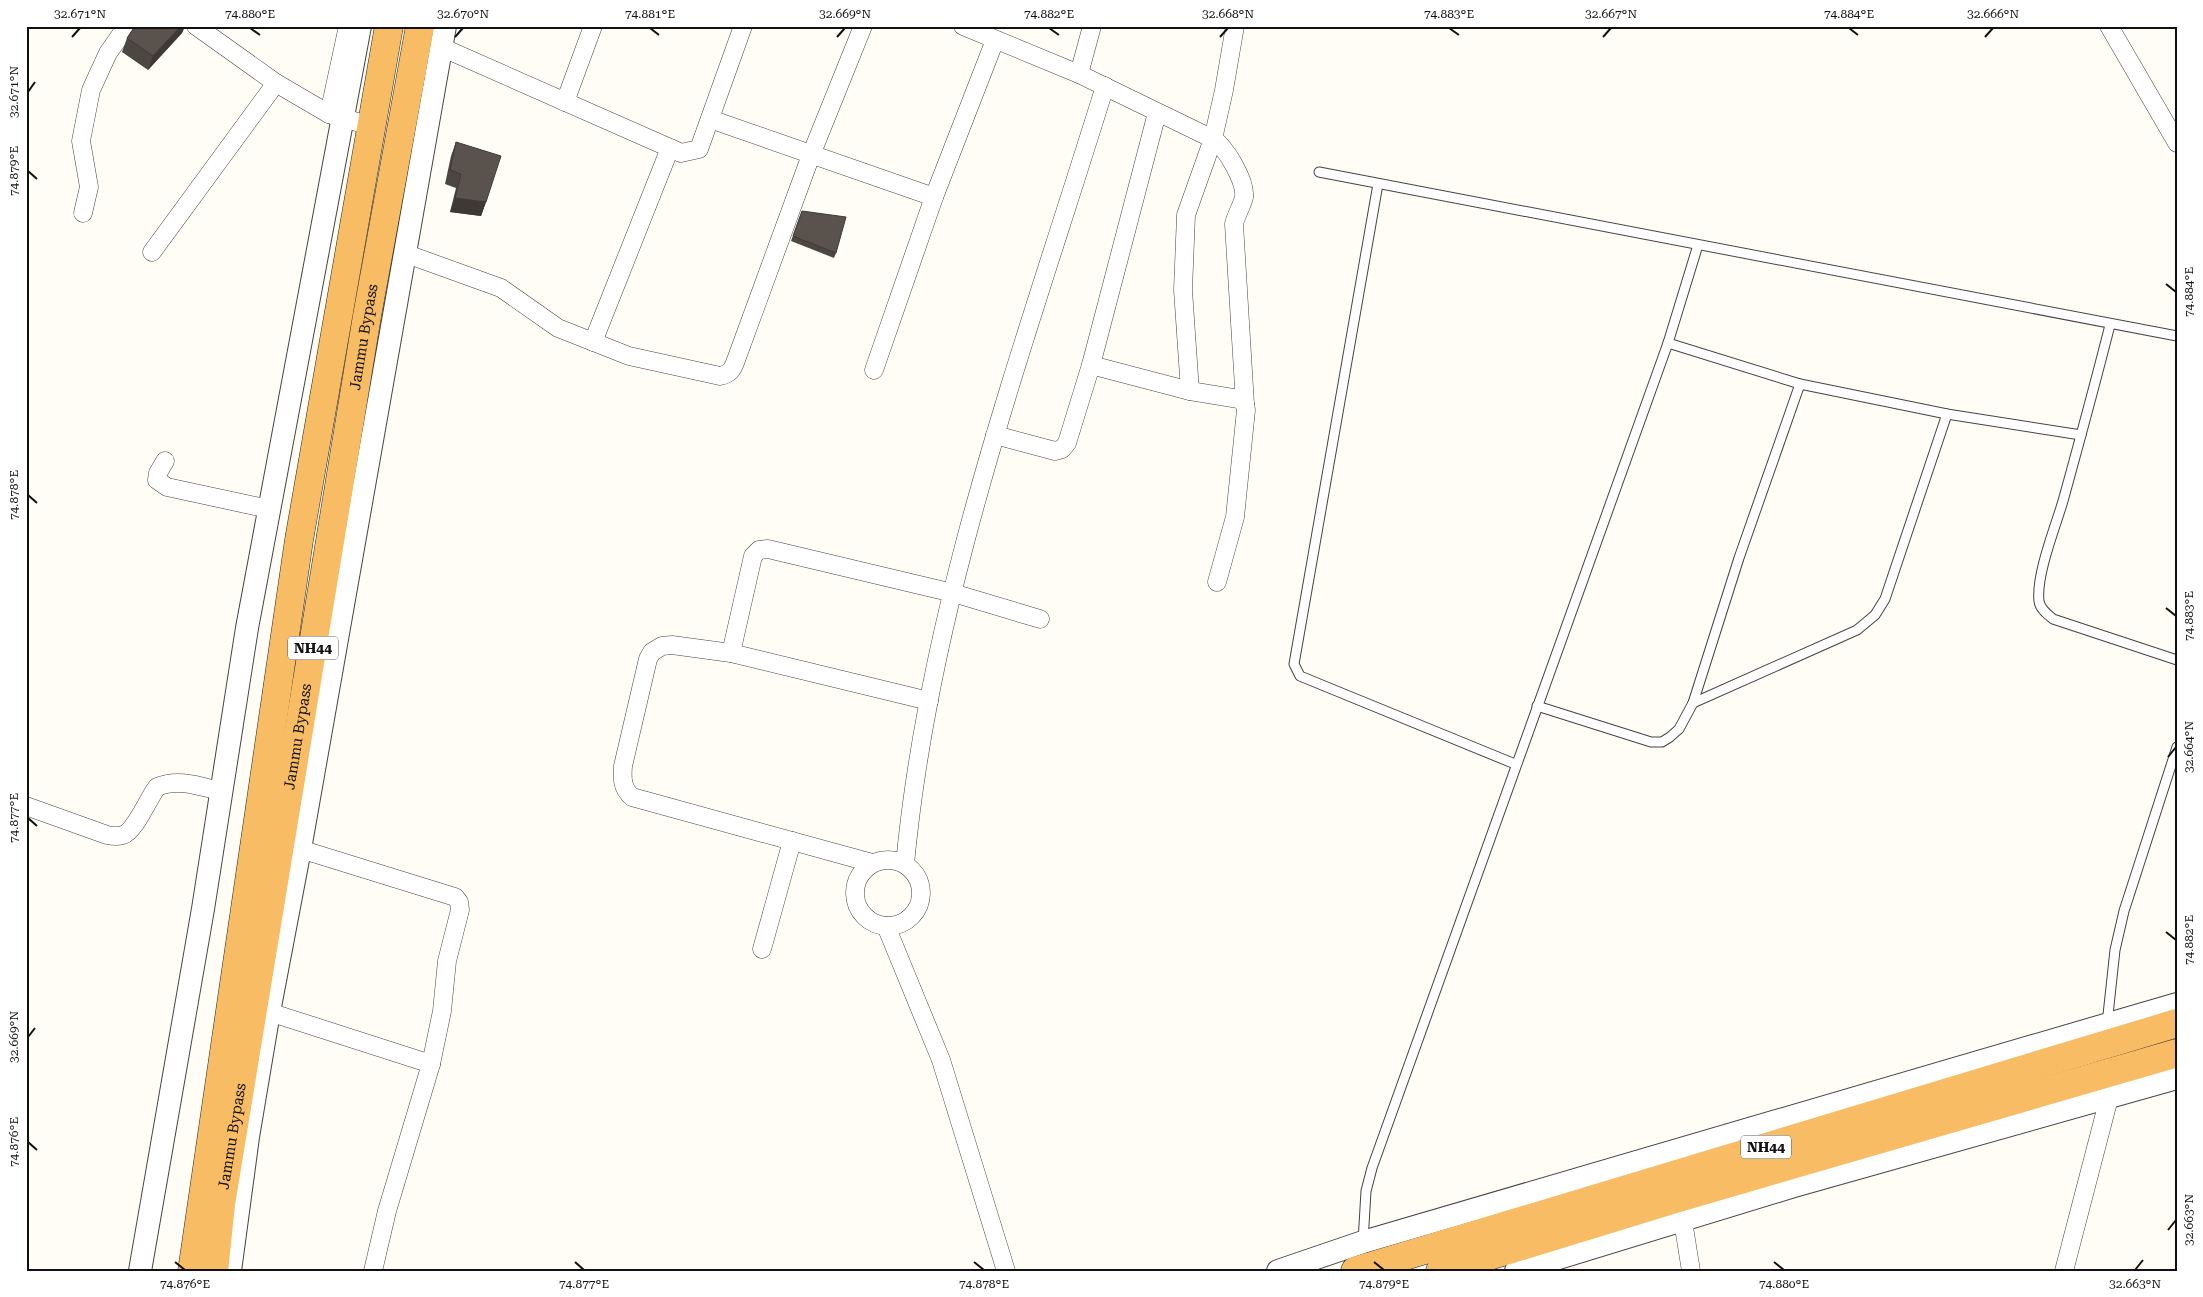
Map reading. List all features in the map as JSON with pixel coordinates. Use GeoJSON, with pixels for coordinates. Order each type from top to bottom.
{"type":"FeatureCollection","features":[{"type":"Feature","properties":{"kind":"highway","name":"Jammu Bypass"},"geometry":{"type":"LineString","coordinates":[[192,1271],[299,540],[388,26]]}},
{"type":"Feature","properties":{"kind":"highway","name":"Jammu Bypass"},"geometry":{"type":"LineString","coordinates":[[214,1271],[221,1204],[366,326],[420,26]]}},
{"type":"Feature","properties":{"kind":"highway","name":"NH44"},"geometry":{"type":"LineString","coordinates":[[1355,1271],[2106,1035],[2177,1023]]}},
{"type":"Feature","properties":{"kind":"highway","name":"NH44"},"geometry":{"type":"LineString","coordinates":[[1440,1271],[1678,1198],[2177,1052]]}},
{"type":"Feature","properties":{"kind":"street"},"geometry":{"type":"LineString","coordinates":[[83,213],[89,187],[81,141],[91,90],[108,53],[127,26]]}},
{"type":"Feature","properties":{"kind":"street"},"geometry":{"type":"LineString","coordinates":[[196,26],[276,83],[337,116],[371,126]]}},
{"type":"Feature","properties":{"kind":"street"},"geometry":{"type":"LineString","coordinates":[[140,1271],[202,909],[247,628],[337,116],[348,26]]}},
{"type":"Feature","properties":{"kind":"street"},"geometry":{"type":"LineString","coordinates":[[337,116],[360,26]]}},
{"type":"Feature","properties":{"kind":"street"},"geometry":{"type":"LineString","coordinates":[[565,102],[593,26]]}},
{"type":"Feature","properties":{"kind":"street"},"geometry":{"type":"LineString","coordinates":[[230,1271],[248,1137],[269,1012],[300,849],[443,37],[565,102],[681,153],[699,149],[743,26]]}},
{"type":"Feature","properties":{"kind":"street"},"geometry":{"type":"LineString","coordinates":[[404,253],[501,288],[558,328],[630,356],[720,376],[727,375],[736,360],[811,155],[863,26]]}},
{"type":"Feature","properties":{"kind":"street"},"geometry":{"type":"LineString","coordinates":[[963,26],[1079,74],[1213,139],[1224,149],[1243,189],[1244,196],[1234,224],[1246,410],[1235,517],[1217,582]]}},
{"type":"Feature","properties":{"kind":"street"},"geometry":{"type":"LineString","coordinates":[[1079,74],[1092,26]]}},
{"type":"Feature","properties":{"kind":"street"},"geometry":{"type":"LineString","coordinates":[[1190,391],[1183,290],[1186,216],[1213,139],[1235,26]]}},
{"type":"Feature","properties":{"kind":"street"},"geometry":{"type":"LineString","coordinates":[[2109,26],[2177,143]]}},
{"type":"Feature","properties":{"kind":"street"},"geometry":{"type":"LineString","coordinates":[[874,370],[934,198],[994,40]]}},
{"type":"Feature","properties":{"kind":"street"},"geometry":{"type":"LineString","coordinates":[[152,252],[276,83]]}},
{"type":"Feature","properties":{"kind":"street"},"geometry":{"type":"LineString","coordinates":[[905,864],[911,802],[929,701],[953,593],[982,478],[1105,86]]}},
{"type":"Feature","properties":{"kind":"street"},"geometry":{"type":"LineString","coordinates":[[996,434],[1055,451],[1062,449],[1067,443],[1091,365],[1158,113]]}},
{"type":"Feature","properties":{"kind":"street"},"geometry":{"type":"LineString","coordinates":[[710,119],[934,198]]}},
{"type":"Feature","properties":{"kind":"street"},"geometry":{"type":"LineString","coordinates":[[593,342],[670,148]]}},
{"type":"Feature","properties":{"kind":"street"},"geometry":{"type":"LineString","coordinates":[[1091,365],[1190,391],[1239,399],[1245,404]]}},
{"type":"Feature","properties":{"kind":"street"},"geometry":{"type":"LineString","coordinates":[[165,461],[158,473],[157,480],[167,487],[269,509]]}},
{"type":"Feature","properties":{"kind":"street"},"geometry":{"type":"LineString","coordinates":[[731,653],[753,556],[759,550],[768,549],[953,593],[1040,619]]}},
{"type":"Feature","properties":{"kind":"street"},"geometry":{"type":"LineString","coordinates":[[872,863],[632,797],[622,781],[623,766],[648,659],[652,652],[662,646],[672,645],[731,653],[929,701]]}},
{"type":"Feature","properties":{"kind":"street"},"geometry":{"type":"LineString","coordinates":[[26,806],[107,835],[118,836],[124,835],[131,829],[157,788],[172,782],[183,782],[220,791]]}},
{"type":"Feature","properties":{"kind":"street"},"geometry":{"type":"LineString","coordinates":[[762,949],[792,841]]}},
{"type":"Feature","properties":{"kind":"street"},"geometry":{"type":"LineString","coordinates":[[300,849],[455,897],[459,902],[460,910],[447,960],[442,1011],[431,1064],[387,1210],[374,1271]]}},
{"type":"Feature","properties":{"kind":"street"},"geometry":{"type":"LineString","coordinates":[[894,860],[905,864],[919,881],[920,902],[907,920],[897,925],[886,926],[876,924],[866,918],[859,910],[855,900],[854,889],[863,870],[872,863],[894,860]]}},
{"type":"Feature","properties":{"kind":"street"},"geometry":{"type":"LineString","coordinates":[[886,926],[941,1060],[1006,1271]]}},
{"type":"Feature","properties":{"kind":"street"},"geometry":{"type":"LineString","coordinates":[[1278,1271],[1363,1242],[2106,1035],[2177,1004]]}},
{"type":"Feature","properties":{"kind":"street"},"geometry":{"type":"LineString","coordinates":[[269,1012],[431,1064]]}},
{"type":"Feature","properties":{"kind":"street"},"geometry":{"type":"LineString","coordinates":[[1516,1271],[1794,1186],[2177,1078]]}},
{"type":"Feature","properties":{"kind":"street"},"geometry":{"type":"LineString","coordinates":[[2064,1271],[2109,1098]]}},
{"type":"Feature","properties":{"kind":"street"},"geometry":{"type":"LineString","coordinates":[[1683,1221],[1691,1271]]}},
{"type":"Feature","properties":{"kind":"lane"},"geometry":{"type":"LineString","coordinates":[[1319,172],[2110,325],[2177,336]]}},
{"type":"Feature","properties":{"kind":"lane"},"geometry":{"type":"LineString","coordinates":[[1378,184],[1294,664],[1300,676],[1515,764]]}},
{"type":"Feature","properties":{"kind":"lane"},"geometry":{"type":"LineString","coordinates":[[1363,1242],[1366,1191],[1372,1168],[1515,764],[1668,344],[1698,245]]}},
{"type":"Feature","properties":{"kind":"lane"},"geometry":{"type":"LineString","coordinates":[[2110,325],[2081,436],[2043,568],[2039,592],[2040,604],[2044,612],[2053,619],[2177,660]]}},
{"type":"Feature","properties":{"kind":"lane"},"geometry":{"type":"LineString","coordinates":[[1668,344],[1800,384],[1947,414],[2081,436]]}},
{"type":"Feature","properties":{"kind":"lane"},"geometry":{"type":"LineString","coordinates":[[1537,706],[1651,742],[1662,742],[1679,729],[1693,703],[1739,558],[1800,384]]}},
{"type":"Feature","properties":{"kind":"lane"},"geometry":{"type":"LineString","coordinates":[[1693,703],[1843,637],[1857,630],[1875,616],[1884,599],[1947,414]]}},
{"type":"Feature","properties":{"kind":"lane"},"geometry":{"type":"LineString","coordinates":[[2106,1035],[2114,950],[2122,919],[2177,747]]}},
{"type":"Feature","properties":{"kind":"building"},"geometry":{"type":"Polygon","coordinates":[[[135,26],[181,26],[153,56],[127,38],[135,26]]]}},
{"type":"Feature","properties":{"kind":"building"},"geometry":{"type":"Polygon","coordinates":[[[456,142],[501,156],[486,202],[455,198],[461,174],[450,170],[456,142]]]}},
{"type":"Feature","properties":{"kind":"building"},"geometry":{"type":"Polygon","coordinates":[[[802,211],[846,217],[836,253],[793,236],[802,211]]]}}]}
